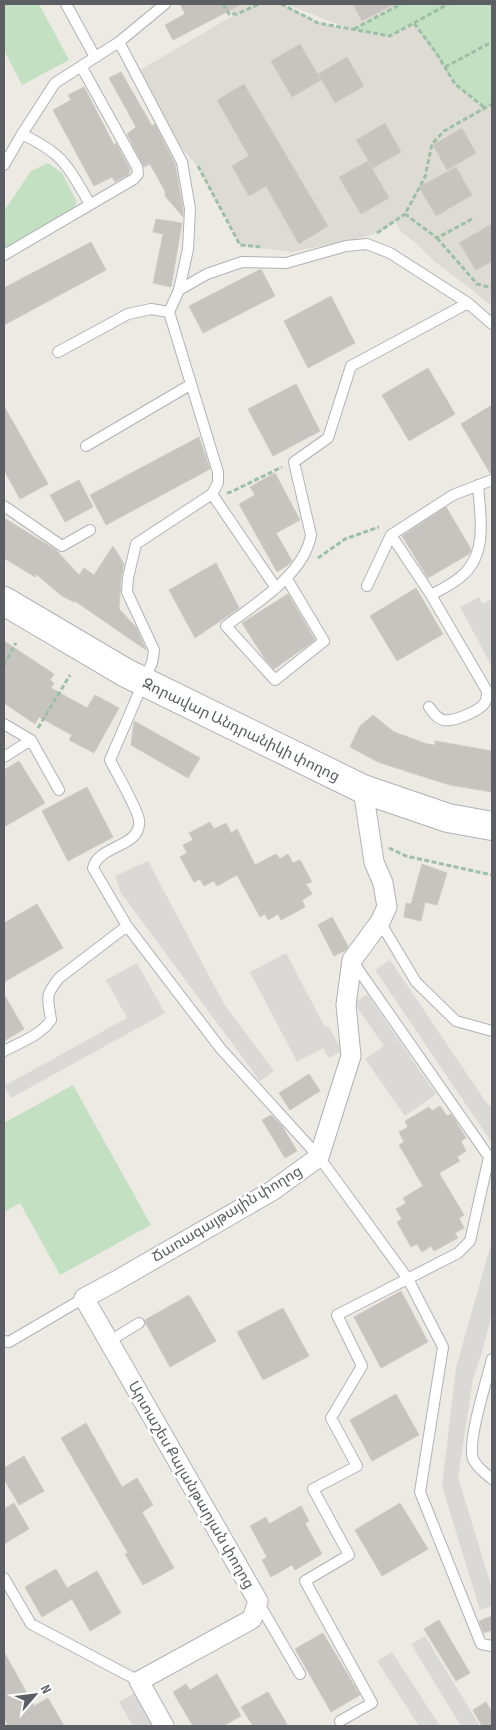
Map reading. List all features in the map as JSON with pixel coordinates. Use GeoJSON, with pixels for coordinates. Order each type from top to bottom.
{"type":"FeatureCollection","features":[{"type":"Feature","properties":{"kind":"main road","name":"Զորավար Անդրանիկի փողոց"},"geometry":{"type":"LineString","coordinates":[[4,601],[126,674],[141,686]]}},
{"type":"Feature","properties":{"kind":"main road","name":"Զորավար Անդրանիկի փողոց"},"geometry":{"type":"LineString","coordinates":[[4,612],[141,686],[364,794],[446,826],[492,833]]}},
{"type":"Feature","properties":{"kind":"main road","name":"Զորավար Անդրանիկի փողոց"},"geometry":{"type":"LineString","coordinates":[[364,794],[448,818],[492,826]]}},
{"type":"Feature","properties":{"kind":"street","name":"Ճառագայթային փողոց"},"geometry":{"type":"LineString","coordinates":[[84,1298],[272,1191],[319,1157],[351,1056],[346,1005],[352,960],[380,922],[387,907],[383,883],[374,862],[364,794]]}},
{"type":"Feature","properties":{"kind":"street","name":"Արտաշես Քալանթարյան փողոց"},"geometry":{"type":"LineString","coordinates":[[84,1298],[258,1601],[252,1619],[139,1681]]}},
{"type":"Feature","properties":{"kind":"street"},"geometry":{"type":"LineString","coordinates":[[139,1681],[164,1726]]}},
{"type":"Feature","properties":{"kind":"lane"},"geometry":{"type":"LineString","coordinates":[[66,4],[95,57]]}},
{"type":"Feature","properties":{"kind":"lane"},"geometry":{"type":"LineString","coordinates":[[4,165],[55,82],[119,42],[154,8],[165,4]]}},
{"type":"Feature","properties":{"kind":"lane"},"geometry":{"type":"LineString","coordinates":[[119,42],[182,162],[190,209],[188,249],[179,290],[169,312],[218,472],[218,483],[212,494],[136,544],[128,578],[127,592],[154,650],[152,662],[110,760],[139,819],[139,831],[134,837],[101,856],[95,862],[94,868],[127,926],[221,1048],[319,1157],[408,1279],[444,1347],[420,1492],[481,1644],[492,1646]]}},
{"type":"Feature","properties":{"kind":"lane"},"geometry":{"type":"LineString","coordinates":[[4,255],[134,180],[138,174],[137,167],[81,66]]}},
{"type":"Feature","properties":{"kind":"lane"},"geometry":{"type":"LineString","coordinates":[[22,134],[43,145],[57,156],[69,170],[90,204]]}},
{"type":"Feature","properties":{"kind":"lane"},"geometry":{"type":"LineString","coordinates":[[179,290],[206,274],[242,262],[286,263],[346,246],[367,244],[390,253],[468,303],[492,324]]}},
{"type":"Feature","properties":{"kind":"lane"},"geometry":{"type":"LineString","coordinates":[[287,579],[324,641],[274,680],[226,626],[287,579],[309,546],[311,535],[294,462],[328,438],[351,366],[468,303]]}},
{"type":"Feature","properties":{"kind":"lane"},"geometry":{"type":"LineString","coordinates":[[58,352],[128,314],[151,310],[169,312]]}},
{"type":"Feature","properties":{"kind":"lane"},"geometry":{"type":"LineString","coordinates":[[86,446],[190,385]]}},
{"type":"Feature","properties":{"kind":"lane"},"geometry":{"type":"LineString","coordinates":[[367,586],[391,535],[453,495],[492,480]]}},
{"type":"Feature","properties":{"kind":"lane"},"geometry":{"type":"LineString","coordinates":[[431,595],[465,573],[477,556],[481,516],[478,485]]}},
{"type":"Feature","properties":{"kind":"lane"},"geometry":{"type":"LineString","coordinates":[[212,494],[276,588]]}},
{"type":"Feature","properties":{"kind":"lane"},"geometry":{"type":"LineString","coordinates":[[4,506],[62,546],[90,530]]}},
{"type":"Feature","properties":{"kind":"lane"},"geometry":{"type":"LineString","coordinates":[[391,535],[431,595],[487,691],[486,700],[482,707],[456,720],[444,720],[437,716],[429,707]]}},
{"type":"Feature","properties":{"kind":"lane"},"geometry":{"type":"LineString","coordinates":[[4,724],[31,740],[58,790]]}},
{"type":"Feature","properties":{"kind":"lane"},"geometry":{"type":"LineString","coordinates":[[4,757],[31,740]]}},
{"type":"Feature","properties":{"kind":"lane"},"geometry":{"type":"LineString","coordinates":[[380,922],[416,982],[456,1021],[492,1032]]}},
{"type":"Feature","properties":{"kind":"lane"},"geometry":{"type":"LineString","coordinates":[[4,1051],[47,1026],[51,1020],[48,994],[59,978],[127,926]]}},
{"type":"Feature","properties":{"kind":"lane"},"geometry":{"type":"LineString","coordinates":[[340,1721],[372,1702],[305,1581],[349,1555],[313,1488],[357,1466],[331,1418],[362,1366],[337,1315],[458,1253],[470,1240],[489,1157],[352,960]]}},
{"type":"Feature","properties":{"kind":"lane"},"geometry":{"type":"LineString","coordinates":[[4,1341],[9,1342],[84,1298]]}},
{"type":"Feature","properties":{"kind":"lane"},"geometry":{"type":"LineString","coordinates":[[108,1342],[139,1323]]}},
{"type":"Feature","properties":{"kind":"lane"},"geometry":{"type":"LineString","coordinates":[[492,1359],[472,1438],[473,1458],[479,1469],[492,1479]]}},
{"type":"Feature","properties":{"kind":"lane"},"geometry":{"type":"LineString","coordinates":[[4,1578],[31,1624],[139,1681]]}},
{"type":"Feature","properties":{"kind":"lane"},"geometry":{"type":"LineString","coordinates":[[258,1601],[300,1674]]}},
{"type":"Feature","properties":{"kind":"path"},"geometry":{"type":"LineString","coordinates":[[223,4],[229,14],[237,14],[259,4]]}},
{"type":"Feature","properties":{"kind":"path"},"geometry":{"type":"LineString","coordinates":[[281,4],[318,23],[390,36],[448,4]]}},
{"type":"Feature","properties":{"kind":"path"},"geometry":{"type":"LineString","coordinates":[[354,29],[401,4]]}},
{"type":"Feature","properties":{"kind":"path"},"geometry":{"type":"LineString","coordinates":[[414,23],[455,84],[485,108]]}},
{"type":"Feature","properties":{"kind":"path"},"geometry":{"type":"LineString","coordinates":[[445,67],[492,42]]}},
{"type":"Feature","properties":{"kind":"path"},"geometry":{"type":"LineString","coordinates":[[372,235],[380,233],[405,214],[424,177],[432,144],[444,131],[492,104]]}},
{"type":"Feature","properties":{"kind":"path"},"geometry":{"type":"LineString","coordinates":[[192,160],[198,166],[240,245],[262,247]]}},
{"type":"Feature","properties":{"kind":"path"},"geometry":{"type":"LineString","coordinates":[[405,214],[437,238],[477,284],[492,288]]}},
{"type":"Feature","properties":{"kind":"path"},"geometry":{"type":"LineString","coordinates":[[437,238],[472,219]]}},
{"type":"Feature","properties":{"kind":"path"},"geometry":{"type":"LineString","coordinates":[[231,492],[276,469]]}},
{"type":"Feature","properties":{"kind":"path"},"geometry":{"type":"LineString","coordinates":[[327,552],[345,539],[379,527]]}},
{"type":"Feature","properties":{"kind":"path"},"geometry":{"type":"LineString","coordinates":[[4,665],[16,644]]}},
{"type":"Feature","properties":{"kind":"path"},"geometry":{"type":"LineString","coordinates":[[31,740],[70,675]]}},
{"type":"Feature","properties":{"kind":"path"},"geometry":{"type":"LineString","coordinates":[[370,838],[406,856],[492,875]]}},
{"type":"Feature","properties":{"kind":"shaded area"},"geometry":{"type":"Polygon","coordinates":[[[223,4],[282,4],[322,24],[350,29],[286,4],[401,4],[355,29],[390,36],[414,23],[437,54],[455,84],[485,108],[492,105],[492,307],[435,262],[417,244],[400,231],[395,221],[381,232],[349,241],[291,252],[240,245],[199,168],[164,127],[135,73],[236,14],[229,14],[223,4]]]}},
{"type":"Feature","properties":{"kind":"shaded area"},"geometry":{"type":"Polygon","coordinates":[[[479,597],[483,604],[492,599],[492,667],[460,607],[479,597]]]}},
{"type":"Feature","properties":{"kind":"shaded area"},"geometry":{"type":"Polygon","coordinates":[[[148,861],[224,1004],[274,1071],[260,1081],[121,893],[115,876],[148,861]]]}},
{"type":"Feature","properties":{"kind":"shaded area"},"geometry":{"type":"Polygon","coordinates":[[[286,953],[325,1027],[328,1025],[342,1051],[329,1058],[323,1048],[297,1062],[250,972],[286,953]]]}},
{"type":"Feature","properties":{"kind":"shaded area"},"geometry":{"type":"Polygon","coordinates":[[[390,960],[486,1102],[492,1108],[492,1143],[375,970],[390,960]]]}},
{"type":"Feature","properties":{"kind":"shaded area"},"geometry":{"type":"Polygon","coordinates":[[[137,963],[165,1013],[11,1098],[4,1086],[127,1018],[106,980],[137,963]]]}},
{"type":"Feature","properties":{"kind":"shaded area"},"geometry":{"type":"Polygon","coordinates":[[[367,994],[436,1094],[405,1116],[365,1059],[384,1046],[354,1003],[367,994]]]}},
{"type":"Feature","properties":{"kind":"shaded area"},"geometry":{"type":"Polygon","coordinates":[[[492,1240],[492,1313],[473,1379],[458,1477],[492,1589],[492,1606],[480,1610],[442,1486],[456,1368],[492,1240]]]}},
{"type":"Feature","properties":{"kind":"shaded area"},"geometry":{"type":"Polygon","coordinates":[[[425,1636],[480,1726],[461,1726],[411,1644],[425,1636]]]}},
{"type":"Feature","properties":{"kind":"shaded area"},"geometry":{"type":"Polygon","coordinates":[[[392,1652],[440,1726],[419,1726],[377,1661],[392,1652]]]}},
{"type":"Feature","properties":{"kind":"shaded area"},"geometry":{"type":"Polygon","coordinates":[[[135,1693],[155,1726],[133,1726],[119,1702],[135,1693]]]}},
{"type":"Feature","properties":{"kind":"green space"},"geometry":{"type":"Polygon","coordinates":[[[4,4],[39,4],[69,60],[22,85],[4,50],[4,4]]]}},
{"type":"Feature","properties":{"kind":"green space"},"geometry":{"type":"Polygon","coordinates":[[[401,4],[492,4],[492,43],[476,51],[492,44],[492,105],[485,108],[455,84],[414,23],[433,12],[390,36],[354,29],[401,4]]]}},
{"type":"Feature","properties":{"kind":"green space"},"geometry":{"type":"Polygon","coordinates":[[[48,163],[62,173],[77,202],[73,209],[4,251],[4,211],[31,171],[48,163]]]}},
{"type":"Feature","properties":{"kind":"green space"},"geometry":{"type":"Polygon","coordinates":[[[73,1085],[151,1225],[60,1275],[20,1203],[4,1212],[4,1123],[73,1085]]]}},
{"type":"Feature","properties":{"kind":"building"},"geometry":{"type":"Polygon","coordinates":[[[180,4],[242,4],[173,40],[165,25],[185,14],[180,4]]]}},
{"type":"Feature","properties":{"kind":"building"},"geometry":{"type":"Polygon","coordinates":[[[353,4],[395,4],[362,21],[353,4]]]}},
{"type":"Feature","properties":{"kind":"building"},"geometry":{"type":"Polygon","coordinates":[[[300,44],[321,80],[292,97],[271,61],[300,44]]]}},
{"type":"Feature","properties":{"kind":"building"},"geometry":{"type":"Polygon","coordinates":[[[347,57],[364,86],[335,103],[318,74],[347,57]]]}},
{"type":"Feature","properties":{"kind":"building"},"geometry":{"type":"Polygon","coordinates":[[[121,72],[152,126],[155,124],[175,164],[183,217],[165,196],[165,191],[150,164],[144,167],[127,134],[136,127],[109,78],[121,72]]]}},
{"type":"Feature","properties":{"kind":"building"},"geometry":{"type":"Polygon","coordinates":[[[244,84],[328,226],[299,244],[266,186],[249,196],[232,166],[249,156],[217,100],[244,84]]]}},
{"type":"Feature","properties":{"kind":"building"},"geometry":{"type":"Polygon","coordinates":[[[84,87],[114,145],[116,143],[130,169],[129,174],[115,182],[112,177],[94,186],[53,110],[71,100],[68,95],[84,87]]]}},
{"type":"Feature","properties":{"kind":"building"},"geometry":{"type":"Polygon","coordinates":[[[385,123],[401,152],[373,168],[356,140],[385,123]]]}},
{"type":"Feature","properties":{"kind":"building"},"geometry":{"type":"Polygon","coordinates":[[[462,128],[476,153],[447,170],[433,145],[462,128]]]}},
{"type":"Feature","properties":{"kind":"building"},"geometry":{"type":"Polygon","coordinates":[[[368,161],[389,198],[361,214],[339,177],[368,161]]]}},
{"type":"Feature","properties":{"kind":"building"},"geometry":{"type":"Polygon","coordinates":[[[456,167],[472,195],[436,216],[419,187],[456,167]]]}},
{"type":"Feature","properties":{"kind":"building"},"geometry":{"type":"Polygon","coordinates":[[[156,219],[182,223],[171,287],[153,283],[163,234],[153,232],[156,219]]]}},
{"type":"Feature","properties":{"kind":"building"},"geometry":{"type":"Polygon","coordinates":[[[492,224],[492,261],[476,270],[459,243],[492,224]]]}},
{"type":"Feature","properties":{"kind":"building"},"geometry":{"type":"Polygon","coordinates":[[[91,242],[106,270],[4,325],[4,288],[91,242]]]}},
{"type":"Feature","properties":{"kind":"building"},"geometry":{"type":"Polygon","coordinates":[[[261,269],[275,296],[203,333],[189,306],[261,269]]]}},
{"type":"Feature","properties":{"kind":"building"},"geometry":{"type":"Polygon","coordinates":[[[331,296],[355,343],[308,368],[284,321],[331,296]]]}},
{"type":"Feature","properties":{"kind":"building"},"geometry":{"type":"Polygon","coordinates":[[[428,368],[455,414],[409,441],[382,395],[428,368]]]}},
{"type":"Feature","properties":{"kind":"building"},"geometry":{"type":"Polygon","coordinates":[[[296,384],[320,431],[273,456],[248,409],[296,384]]]}},
{"type":"Feature","properties":{"kind":"building"},"geometry":{"type":"Polygon","coordinates":[[[492,405],[492,473],[490,473],[461,424],[492,405]]]}},
{"type":"Feature","properties":{"kind":"building"},"geometry":{"type":"Polygon","coordinates":[[[4,406],[48,484],[20,499],[4,470],[4,406]]]}},
{"type":"Feature","properties":{"kind":"building"},"geometry":{"type":"Polygon","coordinates":[[[199,437],[210,469],[106,525],[90,495],[199,437]]]}},
{"type":"Feature","properties":{"kind":"building"},"geometry":{"type":"Polygon","coordinates":[[[275,473],[300,520],[276,533],[292,561],[277,572],[239,504],[255,495],[250,487],[275,473]]]}},
{"type":"Feature","properties":{"kind":"building"},"geometry":{"type":"Polygon","coordinates":[[[79,480],[93,507],[65,522],[50,495],[79,480]]]}},
{"type":"Feature","properties":{"kind":"building"},"geometry":{"type":"Polygon","coordinates":[[[446,507],[471,549],[469,554],[428,578],[402,536],[446,507]]]}},
{"type":"Feature","properties":{"kind":"building"},"geometry":{"type":"Polygon","coordinates":[[[4,518],[56,550],[79,575],[84,568],[94,575],[113,546],[124,564],[119,609],[136,627],[146,650],[75,601],[62,596],[36,574],[35,577],[4,558],[4,518]]]}},
{"type":"Feature","properties":{"kind":"building"},"geometry":{"type":"Polygon","coordinates":[[[216,563],[239,608],[195,638],[169,590],[216,563]]]}},
{"type":"Feature","properties":{"kind":"building"},"geometry":{"type":"Polygon","coordinates":[[[416,588],[443,634],[397,661],[370,616],[416,588]]]}},
{"type":"Feature","properties":{"kind":"building"},"geometry":{"type":"Polygon","coordinates":[[[288,594],[315,640],[274,669],[265,659],[242,623],[288,594]]]}},
{"type":"Feature","properties":{"kind":"building"},"geometry":{"type":"Polygon","coordinates":[[[4,641],[54,674],[50,680],[54,683],[51,688],[87,708],[95,695],[119,708],[94,753],[69,740],[72,735],[39,717],[35,724],[4,703],[4,641]]]}},
{"type":"Feature","properties":{"kind":"building"},"geometry":{"type":"Polygon","coordinates":[[[373,715],[394,732],[427,744],[435,745],[435,741],[492,751],[492,792],[450,785],[418,775],[378,762],[350,747],[360,726],[373,715]]]}},
{"type":"Feature","properties":{"kind":"building"},"geometry":{"type":"Polygon","coordinates":[[[134,721],[200,758],[188,778],[131,745],[134,721]]]}},
{"type":"Feature","properties":{"kind":"building"},"geometry":{"type":"Polygon","coordinates":[[[19,761],[45,803],[4,827],[4,770],[19,761]]]}},
{"type":"Feature","properties":{"kind":"building"},"geometry":{"type":"Polygon","coordinates":[[[87,787],[113,837],[68,861],[42,811],[87,787]]]}},
{"type":"Feature","properties":{"kind":"building"},"geometry":{"type":"Polygon","coordinates":[[[210,822],[214,829],[226,823],[231,833],[237,829],[255,865],[276,854],[280,859],[288,854],[293,863],[300,860],[312,882],[306,884],[312,894],[302,900],[305,907],[281,920],[278,914],[268,920],[265,914],[260,917],[237,875],[217,886],[214,881],[204,886],[200,879],[194,882],[180,857],[187,853],[183,845],[193,840],[189,833],[210,822]]]}},
{"type":"Feature","properties":{"kind":"building"},"geometry":{"type":"Polygon","coordinates":[[[422,864],[447,873],[437,905],[425,902],[421,921],[404,917],[406,903],[411,904],[422,864]]]}},
{"type":"Feature","properties":{"kind":"building"},"geometry":{"type":"Polygon","coordinates":[[[37,904],[63,948],[4,982],[4,923],[37,904]]]}},
{"type":"Feature","properties":{"kind":"building"},"geometry":{"type":"Polygon","coordinates":[[[332,917],[348,946],[346,950],[334,956],[318,925],[332,917]]]}},
{"type":"Feature","properties":{"kind":"building"},"geometry":{"type":"Polygon","coordinates":[[[4,994],[24,1029],[4,1041],[4,994]]]}},
{"type":"Feature","properties":{"kind":"building"},"geometry":{"type":"Polygon","coordinates":[[[309,1074],[320,1091],[290,1110],[279,1093],[309,1074]]]}},
{"type":"Feature","properties":{"kind":"building"},"geometry":{"type":"Polygon","coordinates":[[[440,1106],[447,1116],[451,1114],[466,1138],[461,1141],[466,1151],[457,1157],[460,1161],[439,1173],[464,1215],[459,1218],[464,1228],[455,1233],[458,1238],[434,1251],[431,1246],[422,1252],[417,1244],[411,1247],[397,1222],[402,1219],[396,1209],[406,1203],[403,1198],[423,1186],[399,1145],[404,1142],[399,1132],[408,1127],[405,1121],[429,1107],[432,1111],[440,1106]]]}},
{"type":"Feature","properties":{"kind":"building"},"geometry":{"type":"Polygon","coordinates":[[[271,1115],[282,1126],[297,1151],[285,1158],[262,1120],[271,1115]]]}},
{"type":"Feature","properties":{"kind":"building"},"geometry":{"type":"Polygon","coordinates":[[[401,1291],[428,1342],[381,1368],[354,1317],[401,1291]]]}},
{"type":"Feature","properties":{"kind":"building"},"geometry":{"type":"Polygon","coordinates":[[[189,1295],[216,1341],[170,1367],[145,1320],[189,1295]]]}},
{"type":"Feature","properties":{"kind":"building"},"geometry":{"type":"Polygon","coordinates":[[[283,1308],[309,1356],[263,1380],[237,1332],[283,1308]]]}},
{"type":"Feature","properties":{"kind":"building"},"geometry":{"type":"Polygon","coordinates":[[[396,1394],[419,1435],[372,1461],[350,1420],[396,1394]]]}},
{"type":"Feature","properties":{"kind":"building"},"geometry":{"type":"Polygon","coordinates":[[[86,1423],[122,1487],[137,1478],[153,1505],[142,1512],[174,1568],[143,1585],[125,1554],[128,1553],[61,1438],[86,1423]]]}},
{"type":"Feature","properties":{"kind":"building"},"geometry":{"type":"Polygon","coordinates":[[[24,1456],[44,1491],[19,1505],[4,1479],[4,1468],[24,1456]]]}},
{"type":"Feature","properties":{"kind":"building"},"geometry":{"type":"Polygon","coordinates":[[[14,1503],[29,1529],[4,1544],[4,1509],[14,1503]]]}},
{"type":"Feature","properties":{"kind":"building"},"geometry":{"type":"Polygon","coordinates":[[[400,1503],[428,1549],[382,1576],[355,1530],[400,1503]]]}},
{"type":"Feature","properties":{"kind":"building"},"geometry":{"type":"Polygon","coordinates":[[[301,1506],[309,1521],[305,1523],[322,1554],[295,1570],[292,1565],[271,1577],[262,1560],[267,1557],[250,1526],[266,1517],[269,1524],[301,1506]]]}},
{"type":"Feature","properties":{"kind":"building"},"geometry":{"type":"Polygon","coordinates":[[[56,1569],[67,1588],[97,1571],[121,1613],[90,1631],[72,1599],[42,1617],[25,1587],[56,1569]]]}},
{"type":"Feature","properties":{"kind":"building"},"geometry":{"type":"Polygon","coordinates":[[[492,1616],[492,1630],[484,1633],[479,1621],[492,1616]]]}},
{"type":"Feature","properties":{"kind":"building"},"geometry":{"type":"Polygon","coordinates":[[[439,1620],[470,1673],[456,1681],[424,1629],[439,1620]]]}},
{"type":"Feature","properties":{"kind":"building"},"geometry":{"type":"Polygon","coordinates":[[[323,1633],[360,1695],[331,1712],[295,1649],[323,1633]]]}},
{"type":"Feature","properties":{"kind":"building"},"geometry":{"type":"Polygon","coordinates":[[[4,1652],[34,1706],[48,1698],[64,1726],[8,1726],[4,1718],[4,1652]]]}},
{"type":"Feature","properties":{"kind":"building"},"geometry":{"type":"Polygon","coordinates":[[[217,1674],[241,1716],[223,1726],[193,1726],[173,1692],[186,1684],[190,1690],[217,1674]]]}},
{"type":"Feature","properties":{"kind":"building"},"geometry":{"type":"Polygon","coordinates":[[[268,1692],[288,1726],[253,1726],[241,1707],[268,1692]]]}},
{"type":"Feature","properties":{"kind":"building"},"geometry":{"type":"Polygon","coordinates":[[[486,1702],[492,1712],[492,1726],[482,1726],[473,1710],[486,1702]]]}}]}
